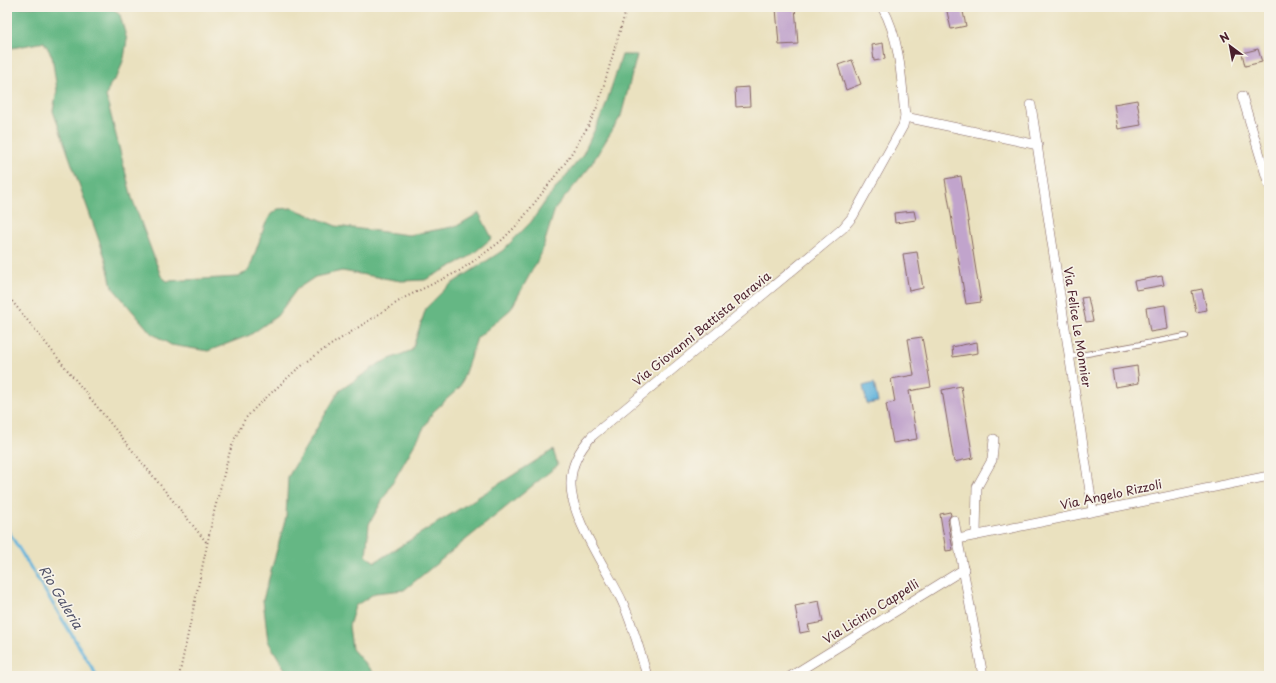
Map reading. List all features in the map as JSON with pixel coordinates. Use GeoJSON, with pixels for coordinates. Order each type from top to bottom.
{"type":"FeatureCollection","features":[{"type":"Feature","properties":{"kind":"street"},"geometry":{"type":"LineString","coordinates":[[882,7],[890,22],[895,38],[906,117],[1038,145]]}},
{"type":"Feature","properties":{"kind":"street"},"geometry":{"type":"LineString","coordinates":[[1242,96],[1269,185]]}},
{"type":"Feature","properties":{"kind":"street","name":"Via Felice Le Monnier"},"geometry":{"type":"LineString","coordinates":[[1031,105],[1093,511]]}},
{"type":"Feature","properties":{"kind":"street","name":"Via Giovanni Battista Paravia"},"geometry":{"type":"LineString","coordinates":[[647,676],[624,605],[588,536],[572,500],[571,482],[575,461],[585,444],[592,436],[809,258],[843,228],[853,216],[903,126],[906,117]]}},
{"type":"Feature","properties":{"kind":"street"},"geometry":{"type":"LineString","coordinates":[[976,535],[977,486],[992,460],[994,439]]}},
{"type":"Feature","properties":{"kind":"street","name":"Via Angelo Rizzoli"},"geometry":{"type":"LineString","coordinates":[[958,539],[1269,476]]}},
{"type":"Feature","properties":{"kind":"street"},"geometry":{"type":"LineString","coordinates":[[954,520],[983,676]]}},
{"type":"Feature","properties":{"kind":"street","name":"Via Licinio Cappelli"},"geometry":{"type":"LineString","coordinates":[[791,676],[964,569]]}},
{"type":"Feature","properties":{"kind":"lane"},"geometry":{"type":"LineString","coordinates":[[1070,357],[1186,336]]}},
{"type":"Feature","properties":{"kind":"path"},"geometry":{"type":"LineString","coordinates":[[179,676],[214,512],[230,451],[250,412],[295,371],[320,352],[404,298],[459,270],[481,256],[501,240],[518,222],[561,168],[589,125],[598,105],[627,7]]}},
{"type":"Feature","properties":{"kind":"path"},"geometry":{"type":"LineString","coordinates":[[7,295],[207,543]]}},
{"type":"Feature","properties":{"kind":"green space"},"geometry":{"type":"Polygon","coordinates":[[[7,7],[111,7],[120,15],[127,40],[124,58],[118,75],[110,85],[106,96],[132,198],[161,276],[167,281],[238,277],[249,270],[265,225],[271,214],[278,209],[292,208],[336,226],[409,235],[457,226],[479,213],[492,238],[469,257],[425,280],[401,281],[342,271],[315,277],[297,289],[277,316],[250,335],[208,351],[171,345],[151,333],[112,287],[106,260],[53,111],[57,90],[52,56],[44,42],[7,49],[7,7]]]}},
{"type":"Feature","properties":{"kind":"green space"},"geometry":{"type":"Polygon","coordinates":[[[622,55],[637,55],[621,116],[589,168],[555,209],[541,254],[511,309],[477,338],[460,387],[433,412],[369,524],[366,556],[375,562],[553,450],[558,465],[404,590],[375,593],[355,606],[349,626],[352,649],[376,676],[289,676],[268,641],[263,600],[286,517],[288,477],[339,391],[380,363],[412,350],[426,308],[448,286],[502,251],[531,222],[547,199],[582,156],[604,110],[622,55]]]}},
{"type":"Feature","properties":{"kind":"water"},"geometry":{"type":"Polygon","coordinates":[[[874,383],[878,402],[867,404],[863,386],[874,383]]]}},
{"type":"Feature","properties":{"kind":"building"},"geometry":{"type":"Polygon","coordinates":[[[795,7],[798,44],[779,45],[776,8],[795,7]]]}},
{"type":"Feature","properties":{"kind":"building"},"geometry":{"type":"Polygon","coordinates":[[[946,7],[962,7],[966,26],[951,29],[946,7]]]}},
{"type":"Feature","properties":{"kind":"building"},"geometry":{"type":"Polygon","coordinates":[[[883,43],[885,59],[874,61],[872,45],[883,43]]]}},
{"type":"Feature","properties":{"kind":"building"},"geometry":{"type":"Polygon","coordinates":[[[1258,49],[1262,62],[1245,66],[1242,53],[1258,49]]]}},
{"type":"Feature","properties":{"kind":"building"},"geometry":{"type":"Polygon","coordinates":[[[852,60],[861,84],[846,90],[838,65],[852,60]]]}},
{"type":"Feature","properties":{"kind":"building"},"geometry":{"type":"Polygon","coordinates":[[[749,87],[750,106],[736,107],[735,88],[749,87]]]}},
{"type":"Feature","properties":{"kind":"building"},"geometry":{"type":"Polygon","coordinates":[[[1137,100],[1141,125],[1118,129],[1114,104],[1137,100]]]}},
{"type":"Feature","properties":{"kind":"building"},"geometry":{"type":"Polygon","coordinates":[[[961,176],[981,302],[966,304],[945,179],[961,176]]]}},
{"type":"Feature","properties":{"kind":"building"},"geometry":{"type":"Polygon","coordinates":[[[914,211],[916,220],[895,223],[894,213],[914,211]]]}},
{"type":"Feature","properties":{"kind":"building"},"geometry":{"type":"Polygon","coordinates":[[[917,252],[923,288],[909,291],[903,254],[917,252]]]}},
{"type":"Feature","properties":{"kind":"building"},"geometry":{"type":"Polygon","coordinates":[[[1162,276],[1164,285],[1136,290],[1134,281],[1162,276]]]}},
{"type":"Feature","properties":{"kind":"building"},"geometry":{"type":"Polygon","coordinates":[[[1202,289],[1207,310],[1196,312],[1192,291],[1202,289]]]}},
{"type":"Feature","properties":{"kind":"building"},"geometry":{"type":"Polygon","coordinates":[[[1088,297],[1093,321],[1086,322],[1081,298],[1088,297]]]}},
{"type":"Feature","properties":{"kind":"building"},"geometry":{"type":"Polygon","coordinates":[[[1165,305],[1168,329],[1150,332],[1146,308],[1165,305]]]}},
{"type":"Feature","properties":{"kind":"building"},"geometry":{"type":"Polygon","coordinates":[[[922,337],[931,387],[909,391],[917,439],[893,443],[886,404],[895,402],[891,379],[914,375],[908,339],[922,337]]]}},
{"type":"Feature","properties":{"kind":"building"},"geometry":{"type":"Polygon","coordinates":[[[977,342],[978,353],[953,357],[952,347],[977,342]]]}},
{"type":"Feature","properties":{"kind":"building"},"geometry":{"type":"Polygon","coordinates":[[[1137,366],[1139,383],[1115,387],[1112,370],[1137,366]]]}},
{"type":"Feature","properties":{"kind":"building"},"geometry":{"type":"Polygon","coordinates":[[[961,386],[973,458],[954,462],[942,390],[961,386]]]}},
{"type":"Feature","properties":{"kind":"building"},"geometry":{"type":"Polygon","coordinates":[[[950,512],[951,515],[948,521],[953,550],[946,551],[940,514],[950,512]]]}},
{"type":"Feature","properties":{"kind":"building"},"geometry":{"type":"Polygon","coordinates":[[[819,601],[823,622],[808,625],[810,631],[800,633],[795,606],[819,601]]]}},
{"type":"Feature","properties":{"kind":"waterway","name":"Rio Galeria"},"geometry":{"type":"LineString","coordinates":[[7,529],[97,676]]}}]}
